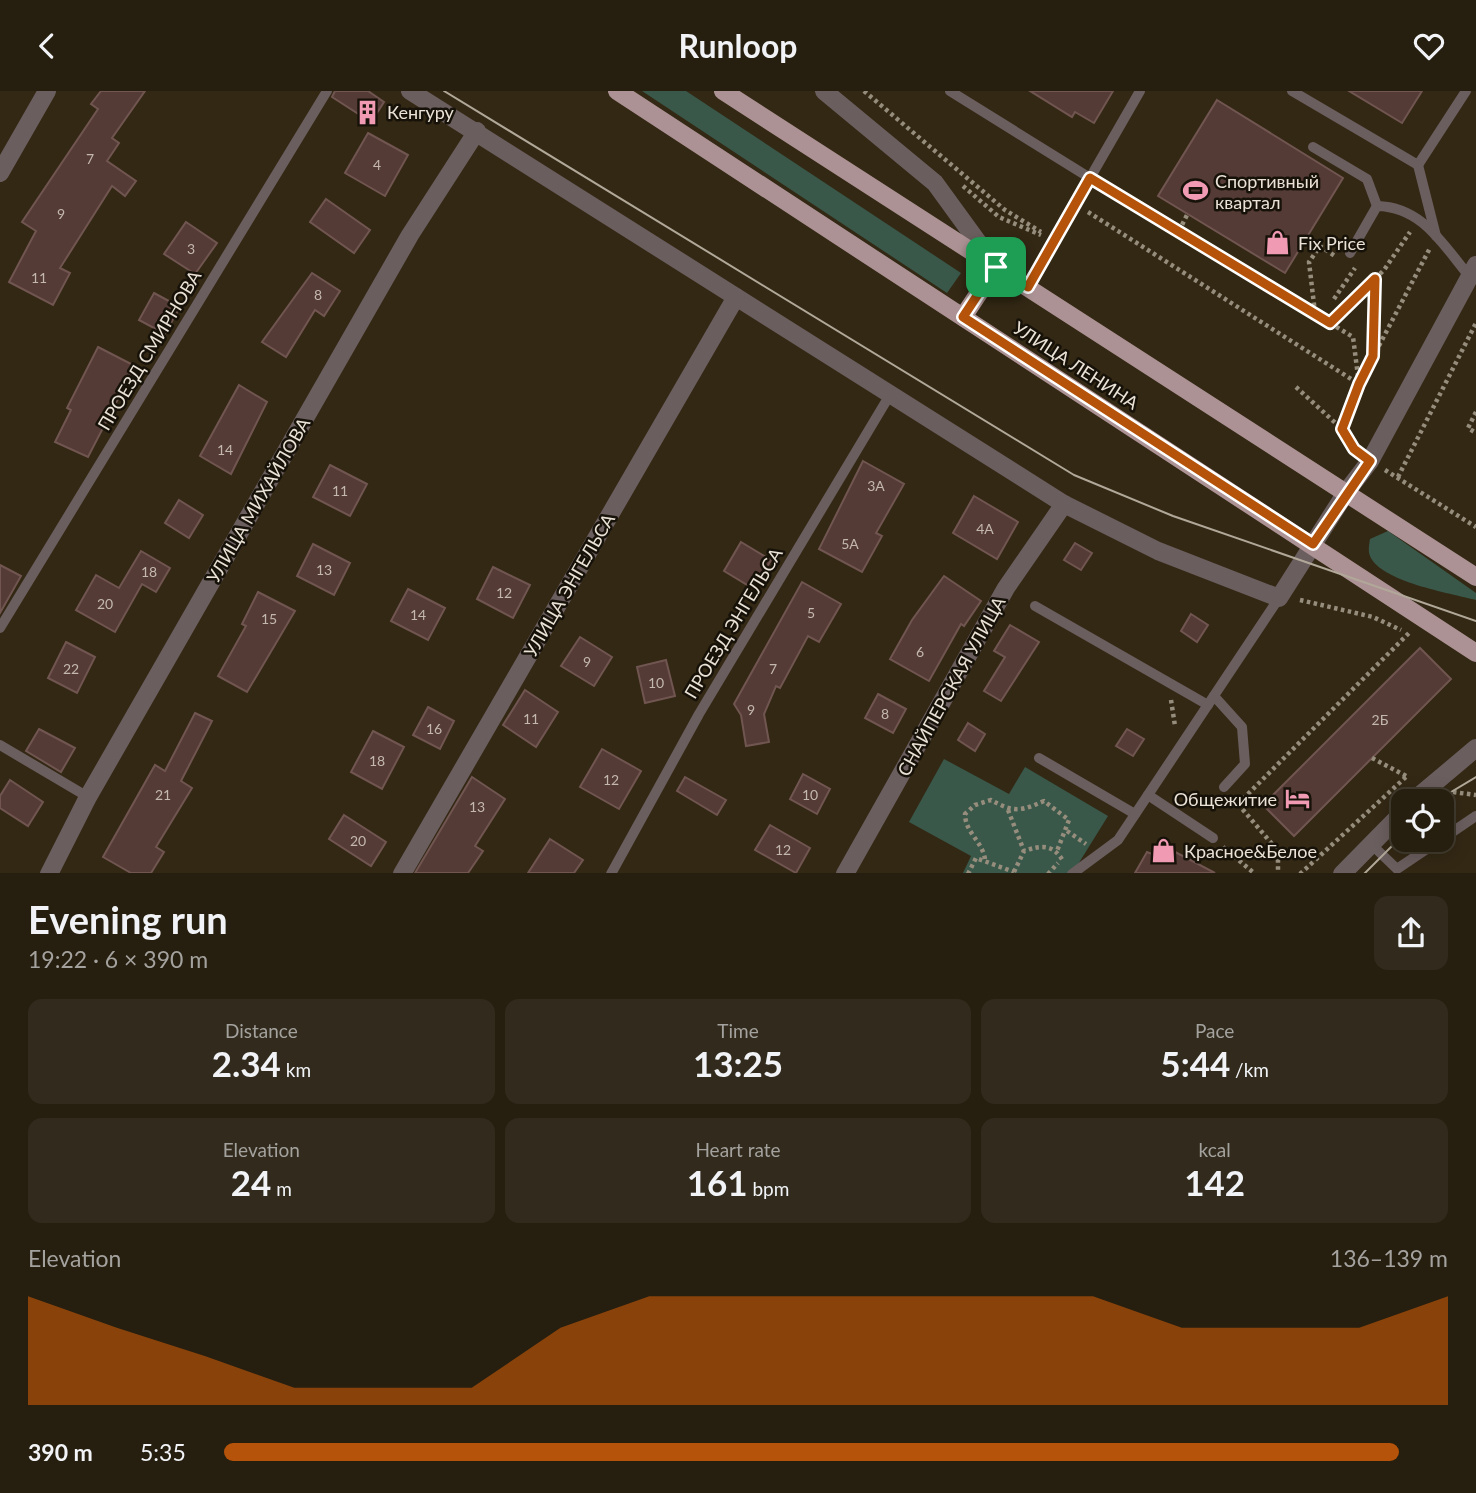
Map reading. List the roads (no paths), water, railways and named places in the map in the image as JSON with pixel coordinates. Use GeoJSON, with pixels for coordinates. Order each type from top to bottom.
{"type":"FeatureCollection","features":[{"type":"Feature","properties":{"kind":"main road","name":"УЛИЦА ЛЕНИНА"},"geometry":{"type":"LineString","coordinates":[[617,91],[1476,653]]}},
{"type":"Feature","properties":{"kind":"main road"},"geometry":{"type":"LineString","coordinates":[[723,91],[1347,491],[1476,577]]}},
{"type":"Feature","properties":{"kind":"main road"},"geometry":{"type":"LineString","coordinates":[[963,317],[996,267]]}},
{"type":"Feature","properties":{"kind":"street"},"geometry":{"type":"LineString","coordinates":[[0,173],[47,91]]}},
{"type":"Feature","properties":{"kind":"street"},"geometry":{"type":"LineString","coordinates":[[410,91],[1064,504],[1158,551],[1279,598],[1347,491],[1370,461],[1473,271]]}},
{"type":"Feature","properties":{"kind":"street"},"geometry":{"type":"LineString","coordinates":[[824,91],[935,183],[996,267]]}},
{"type":"Feature","properties":{"kind":"street","name":"УЛИЦА МИХАЙЛОВА"},"geometry":{"type":"LineString","coordinates":[[49,873],[88,797],[410,235],[477,131]]}},
{"type":"Feature","properties":{"kind":"street","name":"УЛИЦА ЭНГЕЛЬСА"},"geometry":{"type":"LineString","coordinates":[[402,873],[736,297]]}},
{"type":"Feature","properties":{"kind":"street","name":"СНАЙПЕРСКАЯ УЛИЦА"},"geometry":{"type":"LineString","coordinates":[[845,873],[1006,588],[1064,504]]}},
{"type":"Feature","properties":{"kind":"street"},"geometry":{"type":"LineString","coordinates":[[1427,789],[1476,748]]}},
{"type":"Feature","properties":{"kind":"street"},"geometry":{"type":"LineString","coordinates":[[1342,873],[1391,824]]}},
{"type":"Feature","properties":{"kind":"lane","name":"ПРОЕЗД СМИРНОВА"},"geometry":{"type":"LineString","coordinates":[[0,628],[327,91]]}},
{"type":"Feature","properties":{"kind":"lane"},"geometry":{"type":"LineString","coordinates":[[950,91],[1090,178]]}},
{"type":"Feature","properties":{"kind":"lane"},"geometry":{"type":"LineString","coordinates":[[1028,287],[1140,91]]}},
{"type":"Feature","properties":{"kind":"lane"},"geometry":{"type":"LineString","coordinates":[[1292,91],[1418,165],[1436,236]]}},
{"type":"Feature","properties":{"kind":"lane"},"geometry":{"type":"LineString","coordinates":[[1418,165],[1466,91]]}},
{"type":"Feature","properties":{"kind":"lane"},"geometry":{"type":"LineString","coordinates":[[1313,147],[1367,179],[1377,207]]}},
{"type":"Feature","properties":{"kind":"lane"},"geometry":{"type":"LineString","coordinates":[[1377,207],[1396,207],[1414,215],[1473,271]]}},
{"type":"Feature","properties":{"kind":"lane"},"geometry":{"type":"LineString","coordinates":[[1350,253],[1377,207]]}},
{"type":"Feature","properties":{"kind":"lane","name":"ПРОЕЗД ЭНГЕЛЬСА"},"geometry":{"type":"LineString","coordinates":[[611,873],[699,714],[891,393]]}},
{"type":"Feature","properties":{"kind":"lane"},"geometry":{"type":"LineString","coordinates":[[1069,870],[1118,840],[1279,598]]}},
{"type":"Feature","properties":{"kind":"lane"},"geometry":{"type":"LineString","coordinates":[[1035,606],[1211,700],[1242,727],[1245,764],[1224,787]]}},
{"type":"Feature","properties":{"kind":"lane"},"geometry":{"type":"LineString","coordinates":[[0,745],[88,797]]}},
{"type":"Feature","properties":{"kind":"lane"},"geometry":{"type":"LineString","coordinates":[[1039,758],[1135,814]]}},
{"type":"Feature","properties":{"kind":"lane"},"geometry":{"type":"LineString","coordinates":[[1148,795],[1213,838]]}},
{"type":"Feature","properties":{"kind":"lane"},"geometry":{"type":"LineString","coordinates":[[1454,830],[1476,816]]}},
{"type":"Feature","properties":{"kind":"lane"},"geometry":{"type":"LineString","coordinates":[[1371,844],[1397,869],[1422,852]]}},
{"type":"Feature","properties":{"kind":"tram line"},"geometry":{"type":"LineString","coordinates":[[444,91],[1074,475],[1173,516],[1476,621]]}},
{"type":"Feature","properties":{"kind":"tram line"},"geometry":{"type":"LineString","coordinates":[[1454,790],[1476,777]]}},
{"type":"Feature","properties":{"kind":"tram line"},"geometry":{"type":"LineString","coordinates":[[1365,873],[1391,847]]}},
{"type":"Feature","properties":{"kind":"place","name":"Кенгуру"},"geometry":{"type":"Point","coordinates":[367,112]}},
{"type":"Feature","properties":{"kind":"place","name":"Спортивный квартал"},"geometry":{"type":"Point","coordinates":[1195,191]}},
{"type":"Feature","properties":{"kind":"place","name":"Fix Price"},"geometry":{"type":"Point","coordinates":[1278,243]}},
{"type":"Feature","properties":{"kind":"place","name":"Общежитие"},"geometry":{"type":"Point","coordinates":[1297,799]}},
{"type":"Feature","properties":{"kind":"place","name":"Красное&Белое"},"geometry":{"type":"Point","coordinates":[1164,851]}}]}
